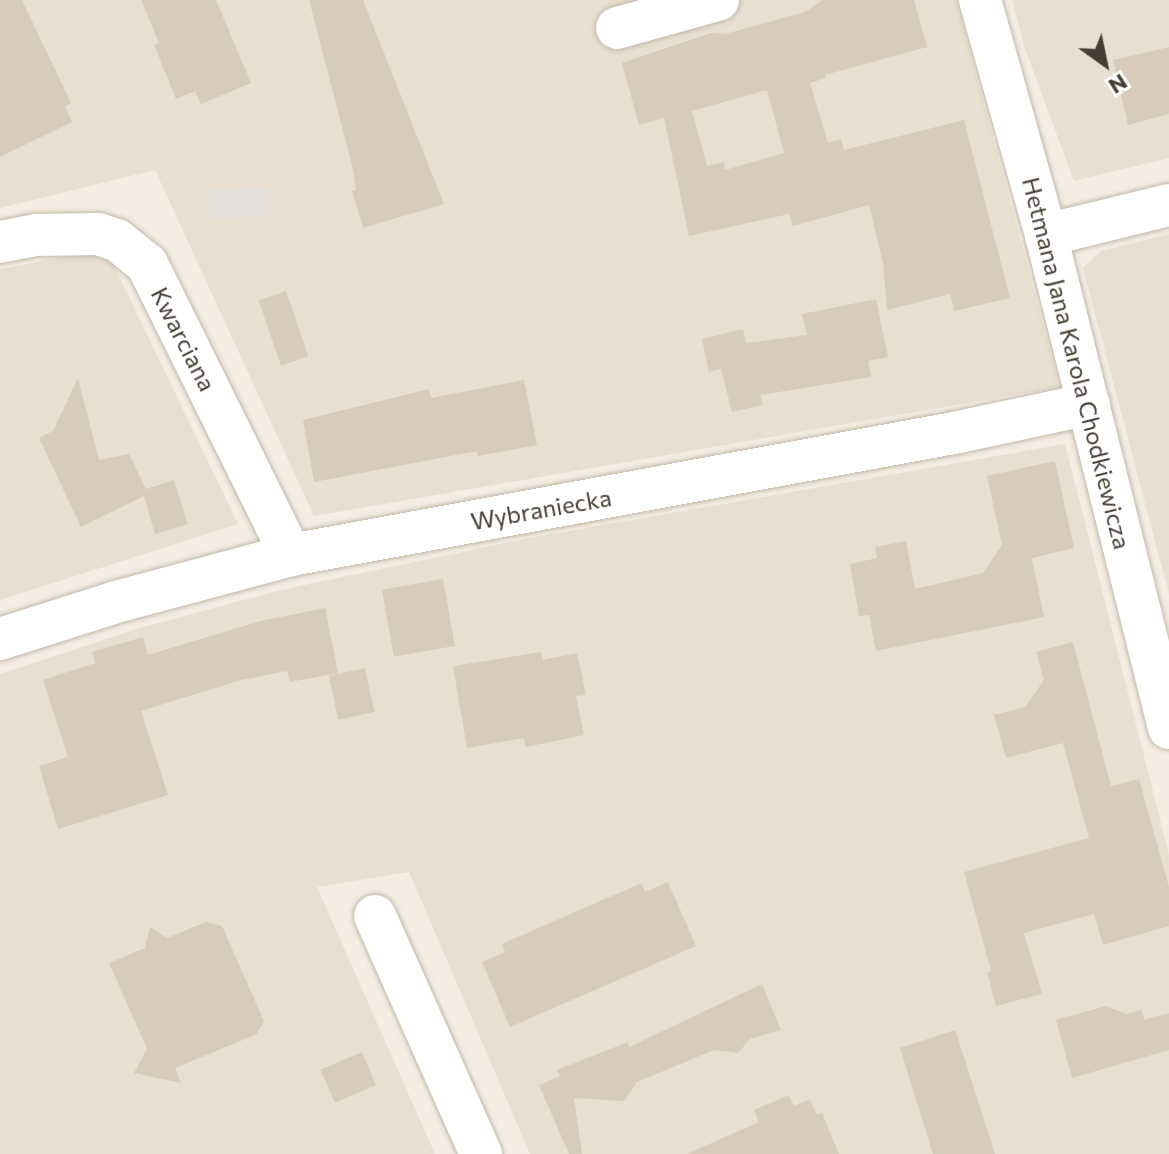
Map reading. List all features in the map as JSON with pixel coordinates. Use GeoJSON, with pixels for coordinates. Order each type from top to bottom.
{"type":"FeatureCollection","features":[{"type":"Feature","properties":{"kind":"street"},"geometry":{"type":"LineString","coordinates":[[617,28],[718,0]]}},
{"type":"Feature","properties":{"kind":"street","name":"Hetmana Jana Karola Chodkiewicza"},"geometry":{"type":"LineString","coordinates":[[980,0],[1046,235],[1169,728]]}},
{"type":"Feature","properties":{"kind":"street"},"geometry":{"type":"LineString","coordinates":[[1046,235],[1169,205]]}},
{"type":"Feature","properties":{"kind":"street","name":"Kwarciana"},"geometry":{"type":"LineString","coordinates":[[0,242],[36,235],[98,234],[117,240],[147,264],[291,555]]}},
{"type":"Feature","properties":{"kind":"street","name":"Wybraniecka"},"geometry":{"type":"LineString","coordinates":[[0,639],[116,602],[291,555],[954,433],[1089,404]]}},
{"type":"Feature","properties":{"kind":"street"},"geometry":{"type":"LineString","coordinates":[[375,916],[481,1154]]}},
{"type":"Feature","properties":{"kind":"shaded area"},"geometry":{"type":"Polygon","coordinates":[[[0,0],[956,0],[1060,387],[314,516],[155,170],[0,208],[0,0]]]}},
{"type":"Feature","properties":{"kind":"shaded area"},"geometry":{"type":"Polygon","coordinates":[[[1012,0],[1169,0],[1169,158],[1074,181],[1024,46],[1012,0]]]}},
{"type":"Feature","properties":{"kind":"shaded area"},"geometry":{"type":"Polygon","coordinates":[[[266,188],[267,216],[210,218],[209,190],[266,188]]]}},
{"type":"Feature","properties":{"kind":"shaded area"},"geometry":{"type":"Polygon","coordinates":[[[1169,234],[1169,594],[1083,268],[1101,251],[1169,234]]]}},
{"type":"Feature","properties":{"kind":"shaded area"},"geometry":{"type":"Polygon","coordinates":[[[106,249],[238,524],[0,600],[0,269],[106,249]]]}},
{"type":"Feature","properties":{"kind":"shaded area"},"geometry":{"type":"Polygon","coordinates":[[[1065,444],[1169,855],[1169,1154],[530,1154],[409,872],[317,887],[435,1154],[0,1154],[0,674],[140,628],[281,590],[529,538],[1065,444]]]}},
{"type":"Feature","properties":{"kind":"building"},"geometry":{"type":"Polygon","coordinates":[[[0,0],[22,0],[71,103],[65,106],[72,122],[0,157],[0,0]]]}},
{"type":"Feature","properties":{"kind":"building"},"geometry":{"type":"Polygon","coordinates":[[[141,0],[216,0],[251,83],[201,104],[195,91],[176,99],[154,45],[159,43],[141,0]]]}},
{"type":"Feature","properties":{"kind":"building"},"geometry":{"type":"Polygon","coordinates":[[[309,0],[363,0],[444,204],[363,228],[352,191],[356,190],[353,169],[309,0]]]}},
{"type":"Feature","properties":{"kind":"building"},"geometry":{"type":"Polygon","coordinates":[[[823,0],[914,0],[927,47],[825,75],[826,78],[810,83],[828,143],[841,139],[844,150],[964,120],[1010,298],[954,311],[950,294],[887,310],[883,263],[869,205],[793,226],[789,214],[689,236],[664,118],[639,125],[622,63],[711,33],[725,34],[805,12],[823,0]],[[767,90],[692,111],[707,166],[724,162],[725,170],[784,153],[767,90]]]}},
{"type":"Feature","properties":{"kind":"building"},"geometry":{"type":"Polygon","coordinates":[[[1169,47],[1169,114],[1128,125],[1113,60],[1169,47]]]}},
{"type":"Feature","properties":{"kind":"building"},"geometry":{"type":"Polygon","coordinates":[[[286,291],[308,356],[281,366],[259,300],[286,291]]]}},
{"type":"Feature","properties":{"kind":"building"},"geometry":{"type":"Polygon","coordinates":[[[876,299],[888,357],[868,361],[871,377],[760,395],[763,405],[732,412],[721,369],[709,372],[702,339],[743,329],[746,343],[807,335],[802,314],[876,299]]]}},
{"type":"Feature","properties":{"kind":"building"},"geometry":{"type":"Polygon","coordinates":[[[78,378],[99,460],[129,454],[146,489],[174,480],[188,524],[155,534],[144,496],[81,527],[39,438],[53,431],[78,378]]]}},
{"type":"Feature","properties":{"kind":"building"},"geometry":{"type":"Polygon","coordinates":[[[524,380],[537,445],[478,456],[477,451],[314,482],[303,420],[429,389],[431,398],[524,380]]]}},
{"type":"Feature","properties":{"kind":"building"},"geometry":{"type":"Polygon","coordinates":[[[1055,461],[1074,548],[1032,558],[1044,617],[876,651],[869,615],[859,616],[850,564],[877,558],[875,547],[906,541],[915,589],[983,573],[1002,545],[987,476],[1055,461]]]}},
{"type":"Feature","properties":{"kind":"building"},"geometry":{"type":"Polygon","coordinates":[[[443,579],[455,646],[394,657],[382,590],[443,579]]]}},
{"type":"Feature","properties":{"kind":"building"},"geometry":{"type":"Polygon","coordinates":[[[325,608],[338,673],[290,682],[287,671],[241,680],[141,711],[168,795],[58,829],[39,766],[68,757],[43,680],[95,663],[92,652],[143,637],[148,655],[260,621],[325,608]]]}},
{"type":"Feature","properties":{"kind":"building"},"geometry":{"type":"Polygon","coordinates":[[[1073,642],[1111,786],[1139,779],[1169,887],[1169,926],[1103,945],[1094,914],[1024,933],[1042,994],[996,1006],[987,972],[991,971],[964,872],[1089,838],[1063,743],[1006,758],[994,715],[1025,707],[1044,680],[1036,652],[1073,642]]]}},
{"type":"Feature","properties":{"kind":"building"},"geometry":{"type":"Polygon","coordinates":[[[541,652],[543,660],[577,653],[586,695],[576,696],[584,735],[526,747],[524,738],[467,748],[453,666],[541,652]]]}},
{"type":"Feature","properties":{"kind":"building"},"geometry":{"type":"Polygon","coordinates":[[[365,668],[374,712],[338,720],[329,676],[365,668]]]}},
{"type":"Feature","properties":{"kind":"building"},"geometry":{"type":"Polygon","coordinates":[[[668,882],[696,946],[510,1027],[482,962],[505,952],[502,944],[642,883],[645,892],[668,882]]]}},
{"type":"Feature","properties":{"kind":"building"},"geometry":{"type":"Polygon","coordinates":[[[206,922],[222,926],[264,1021],[257,1034],[175,1068],[181,1083],[134,1073],[147,1049],[109,963],[145,948],[150,927],[167,938],[206,922]]]}},
{"type":"Feature","properties":{"kind":"building"},"geometry":{"type":"Polygon","coordinates":[[[762,984],[781,1030],[750,1039],[738,1053],[714,1050],[637,1082],[624,1101],[574,1098],[582,1154],[569,1154],[539,1085],[560,1076],[557,1070],[628,1042],[629,1047],[762,984]]]}},
{"type":"Feature","properties":{"kind":"building"},"geometry":{"type":"Polygon","coordinates":[[[1106,1006],[1126,1014],[1142,1010],[1144,1020],[1169,1013],[1169,1050],[1072,1078],[1056,1020],[1106,1006]]]}},
{"type":"Feature","properties":{"kind":"building"},"geometry":{"type":"Polygon","coordinates":[[[955,1030],[995,1154],[933,1154],[900,1048],[955,1030]]]}},
{"type":"Feature","properties":{"kind":"building"},"geometry":{"type":"Polygon","coordinates":[[[362,1052],[376,1085],[335,1103],[321,1070],[362,1052]]]}},
{"type":"Feature","properties":{"kind":"building"},"geometry":{"type":"Polygon","coordinates":[[[789,1095],[794,1106],[810,1099],[817,1115],[822,1113],[839,1154],[687,1154],[759,1122],[754,1110],[789,1095]]]}}]}
